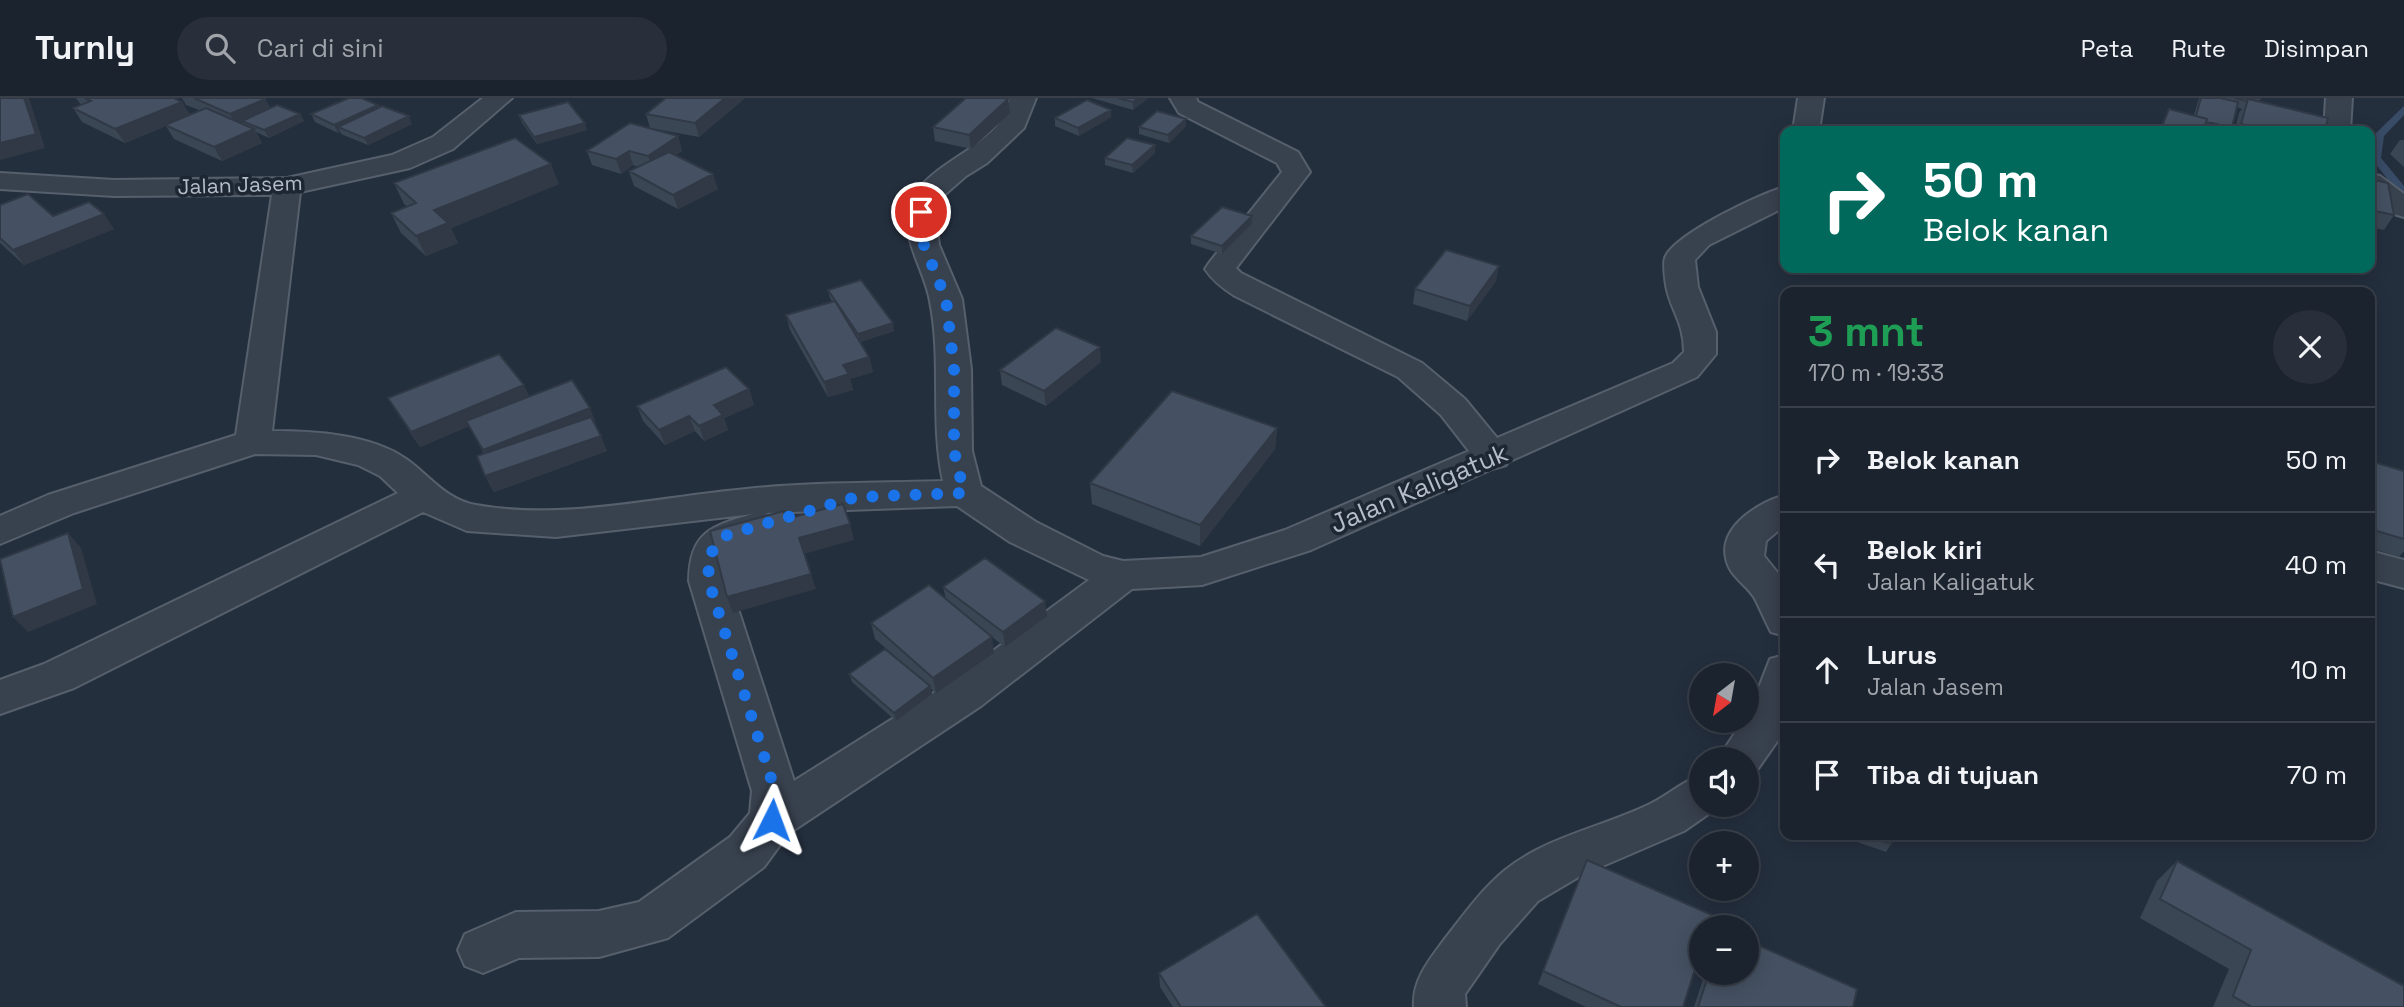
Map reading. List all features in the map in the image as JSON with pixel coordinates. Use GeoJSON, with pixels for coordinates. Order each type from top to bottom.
{"type":"FeatureCollection","features":[{"type":"Feature","properties":{"kind":"street","name":"Jalan Jasem"},"geometry":{"type":"LineString","coordinates":[[0,181],[114,188],[287,186],[400,162],[443,143],[499,98]]}},
{"type":"Feature","properties":{"kind":"street"},"geometry":{"type":"LineString","coordinates":[[0,531],[61,504],[253,442],[316,443],[369,455],[393,467],[423,496],[467,518],[556,524],[749,501],[964,493],[954,451],[954,369],[946,299],[924,245],[921,212],[930,193],[1015,122],[1023,98]]}},
{"type":"Feature","properties":{"kind":"street"},"geometry":{"type":"LineString","coordinates":[[1183,98],[1188,107],[1288,158],[1296,172],[1220,269],[1230,280],[1246,289],[1410,370],[1453,407],[1493,457]]}},
{"type":"Feature","properties":{"kind":"street"},"geometry":{"type":"LineString","coordinates":[[1807,126],[1811,98]]}},
{"type":"Feature","properties":{"kind":"street"},"geometry":{"type":"LineString","coordinates":[[2337,126],[2339,98]]}},
{"type":"Feature","properties":{"kind":"street"},"geometry":{"type":"LineString","coordinates":[[253,442],[287,186]]}},
{"type":"Feature","properties":{"kind":"street"},"geometry":{"type":"LineString","coordinates":[[2375,186],[2404,208]]}},
{"type":"Feature","properties":{"kind":"street","name":"Jalan Kaligatuk"},"geometry":{"type":"LineString","coordinates":[[964,493],[1023,532],[1093,567],[1123,575],[1202,571],[1298,540],[1493,457],[1685,370],[1700,354],[1700,332],[1682,287],[1680,258],[1698,239],[1780,198]]}},
{"type":"Feature","properties":{"kind":"street"},"geometry":{"type":"LineString","coordinates":[[0,698],[59,676],[423,496]]}},
{"type":"Feature","properties":{"kind":"street"},"geometry":{"type":"LineString","coordinates":[[772,820],[775,791],[709,582],[708,556],[727,535],[856,497]]}},
{"type":"Feature","properties":{"kind":"street"},"geometry":{"type":"LineString","coordinates":[[1780,510],[1769,515],[1746,539],[1743,554],[1749,567],[1765,584],[1780,612]]}},
{"type":"Feature","properties":{"kind":"street"},"geometry":{"type":"LineString","coordinates":[[2375,566],[2404,574]]}},
{"type":"Feature","properties":{"kind":"street"},"geometry":{"type":"LineString","coordinates":[[483,950],[516,934],[598,934],[651,922],[747,852],[772,820],[966,694],[1123,575]]}},
{"type":"Feature","properties":{"kind":"street"},"geometry":{"type":"LineString","coordinates":[[1748,747],[1773,713],[1780,688]]}},
{"type":"Feature","properties":{"kind":"street"},"geometry":{"type":"LineString","coordinates":[[1440,1007],[1439,996],[1443,983],[1482,929],[1521,886],[1565,860],[1668,817],[1689,802]]}},
{"type":"Feature","properties":{"kind":"building"},"geometry":{"type":"Polygon","coordinates":[[[0,98],[24,98],[36,134],[0,143],[0,98]]]}},
{"type":"Feature","properties":{"kind":"building"},"geometry":{"type":"Polygon","coordinates":[[[85,98],[174,98],[182,102],[115,129],[73,108],[91,101],[85,98]]]}},
{"type":"Feature","properties":{"kind":"building"},"geometry":{"type":"Polygon","coordinates":[[[194,98],[262,98],[265,99],[230,114],[194,98]]]}},
{"type":"Feature","properties":{"kind":"building"},"geometry":{"type":"Polygon","coordinates":[[[349,98],[361,98],[378,105],[334,125],[311,114],[349,98]]]}},
{"type":"Feature","properties":{"kind":"building"},"geometry":{"type":"Polygon","coordinates":[[[666,98],[725,98],[695,123],[646,114],[666,98]]]}},
{"type":"Feature","properties":{"kind":"building"},"geometry":{"type":"Polygon","coordinates":[[[966,98],[1008,99],[969,135],[933,127],[966,98]]]}},
{"type":"Feature","properties":{"kind":"building"},"geometry":{"type":"Polygon","coordinates":[[[1118,98],[1138,98],[1133,102],[1118,98]]]}},
{"type":"Feature","properties":{"kind":"building"},"geometry":{"type":"Polygon","coordinates":[[[2201,98],[2238,102],[2232,126],[2206,122],[2207,119],[2196,116],[2201,98]]]}},
{"type":"Feature","properties":{"kind":"building"},"geometry":{"type":"Polygon","coordinates":[[[2235,98],[2261,98],[2259,101],[2246,101],[2235,98]]]}},
{"type":"Feature","properties":{"kind":"building"},"geometry":{"type":"Polygon","coordinates":[[[2248,99],[2328,118],[2326,126],[2241,124],[2248,99]]]}},
{"type":"Feature","properties":{"kind":"building"},"geometry":{"type":"Polygon","coordinates":[[[1087,100],[1111,110],[1078,128],[1055,118],[1087,100]]]}},
{"type":"Feature","properties":{"kind":"building"},"geometry":{"type":"Polygon","coordinates":[[[568,102],[585,123],[534,137],[519,115],[568,102]]]}},
{"type":"Feature","properties":{"kind":"building"},"geometry":{"type":"Polygon","coordinates":[[[277,105],[300,114],[264,130],[242,121],[277,105]]]}},
{"type":"Feature","properties":{"kind":"building"},"geometry":{"type":"Polygon","coordinates":[[[382,106],[409,116],[364,138],[338,127],[382,106]]]}},
{"type":"Feature","properties":{"kind":"building"},"geometry":{"type":"Polygon","coordinates":[[[206,108],[254,129],[214,147],[165,125],[206,108]]]}},
{"type":"Feature","properties":{"kind":"building"},"geometry":{"type":"Polygon","coordinates":[[[2169,109],[2207,119],[2205,126],[2162,126],[2169,109]]]}},
{"type":"Feature","properties":{"kind":"building"},"geometry":{"type":"Polygon","coordinates":[[[1157,111],[1186,119],[1168,135],[1139,127],[1157,111]]]}},
{"type":"Feature","properties":{"kind":"building"},"geometry":{"type":"Polygon","coordinates":[[[630,123],[678,136],[648,156],[629,151],[616,159],[587,151],[630,123]]]}},
{"type":"Feature","properties":{"kind":"building"},"geometry":{"type":"Polygon","coordinates":[[[515,138],[551,164],[434,210],[448,223],[416,236],[391,213],[416,203],[394,183],[515,138]]]}},
{"type":"Feature","properties":{"kind":"building"},"geometry":{"type":"Polygon","coordinates":[[[1127,138],[1155,145],[1132,165],[1105,158],[1127,138]]]}},
{"type":"Feature","properties":{"kind":"building"},"geometry":{"type":"Polygon","coordinates":[[[669,152],[713,174],[673,195],[629,171],[669,152]]]}},
{"type":"Feature","properties":{"kind":"building"},"geometry":{"type":"Polygon","coordinates":[[[2375,180],[2388,183],[2394,215],[2375,211],[2375,180]]]}},
{"type":"Feature","properties":{"kind":"building"},"geometry":{"type":"Polygon","coordinates":[[[28,194],[53,216],[89,202],[104,214],[13,250],[0,238],[0,205],[28,194]]]}},
{"type":"Feature","properties":{"kind":"building"},"geometry":{"type":"Polygon","coordinates":[[[1222,207],[1252,216],[1222,246],[1191,236],[1222,207]]]}},
{"type":"Feature","properties":{"kind":"building"},"geometry":{"type":"Polygon","coordinates":[[[1446,250],[1499,266],[1470,306],[1415,289],[1446,250]]]}},
{"type":"Feature","properties":{"kind":"building"},"geometry":{"type":"Polygon","coordinates":[[[861,280],[893,323],[858,334],[828,290],[861,280]]]}},
{"type":"Feature","properties":{"kind":"building"},"geometry":{"type":"Polygon","coordinates":[[[835,301],[869,357],[843,365],[849,374],[824,382],[786,315],[835,301]]]}},
{"type":"Feature","properties":{"kind":"building"},"geometry":{"type":"Polygon","coordinates":[[[1056,328],[1100,347],[1044,391],[1000,370],[1056,328]]]}},
{"type":"Feature","properties":{"kind":"building"},"geometry":{"type":"Polygon","coordinates":[[[499,354],[524,385],[411,432],[388,398],[499,354]]]}},
{"type":"Feature","properties":{"kind":"building"},"geometry":{"type":"Polygon","coordinates":[[[726,367],[749,389],[714,405],[723,415],[699,426],[689,416],[659,430],[637,406],[726,367]]]}},
{"type":"Feature","properties":{"kind":"building"},"geometry":{"type":"Polygon","coordinates":[[[572,380],[590,408],[483,450],[466,421],[572,380]]]}},
{"type":"Feature","properties":{"kind":"building"},"geometry":{"type":"Polygon","coordinates":[[[1172,391],[1277,428],[1200,525],[1090,483],[1172,391]]]}},
{"type":"Feature","properties":{"kind":"building"},"geometry":{"type":"Polygon","coordinates":[[[591,417],[601,436],[485,476],[477,456],[591,417]]]}},
{"type":"Feature","properties":{"kind":"building"},"geometry":{"type":"Polygon","coordinates":[[[2375,462],[2404,471],[2404,539],[2375,530],[2375,462]]]}},
{"type":"Feature","properties":{"kind":"building"},"geometry":{"type":"Polygon","coordinates":[[[843,504],[850,524],[799,538],[811,574],[727,597],[710,531],[784,511],[786,519],[843,504]]]}},
{"type":"Feature","properties":{"kind":"building"},"geometry":{"type":"Polygon","coordinates":[[[68,533],[83,589],[13,617],[0,559],[68,533]]]}},
{"type":"Feature","properties":{"kind":"building"},"geometry":{"type":"Polygon","coordinates":[[[985,558],[1045,601],[1003,632],[943,587],[985,558]]]}},
{"type":"Feature","properties":{"kind":"building"},"geometry":{"type":"Polygon","coordinates":[[[929,585],[992,637],[933,678],[871,623],[929,585]]]}},
{"type":"Feature","properties":{"kind":"building"},"geometry":{"type":"Polygon","coordinates":[[[885,649],[930,686],[894,713],[849,674],[885,649]]]}},
{"type":"Feature","properties":{"kind":"building"},"geometry":{"type":"Polygon","coordinates":[[[1587,860],[1712,915],[1689,915],[1690,985],[1683,1007],[1621,1007],[1543,971],[1587,860]]]}},
{"type":"Feature","properties":{"kind":"building"},"geometry":{"type":"Polygon","coordinates":[[[2177,861],[2404,986],[2404,1007],[2252,1007],[2233,996],[2251,950],[2160,899],[2177,861]]]}},
{"type":"Feature","properties":{"kind":"building"},"geometry":{"type":"Polygon","coordinates":[[[1257,914],[1326,1007],[1181,1007],[1159,973],[1257,914]]]}},
{"type":"Feature","properties":{"kind":"building"},"geometry":{"type":"Polygon","coordinates":[[[1759,946],[1857,989],[1853,1007],[1698,1007],[1705,985],[1759,985],[1759,946]]]}},
{"type":"Feature","properties":{"kind":"waterway"},"geometry":{"type":"LineString","coordinates":[[2404,109],[2379,135],[2376,158],[2404,193]]}},
{"type":"Feature","properties":{"kind":"route"},"geometry":{"type":"LineString","coordinates":[[772,820],[775,791],[709,582],[708,556],[715,545],[727,535],[856,497],[964,493],[954,451],[954,369],[946,299],[924,245],[921,212]]}}]}
